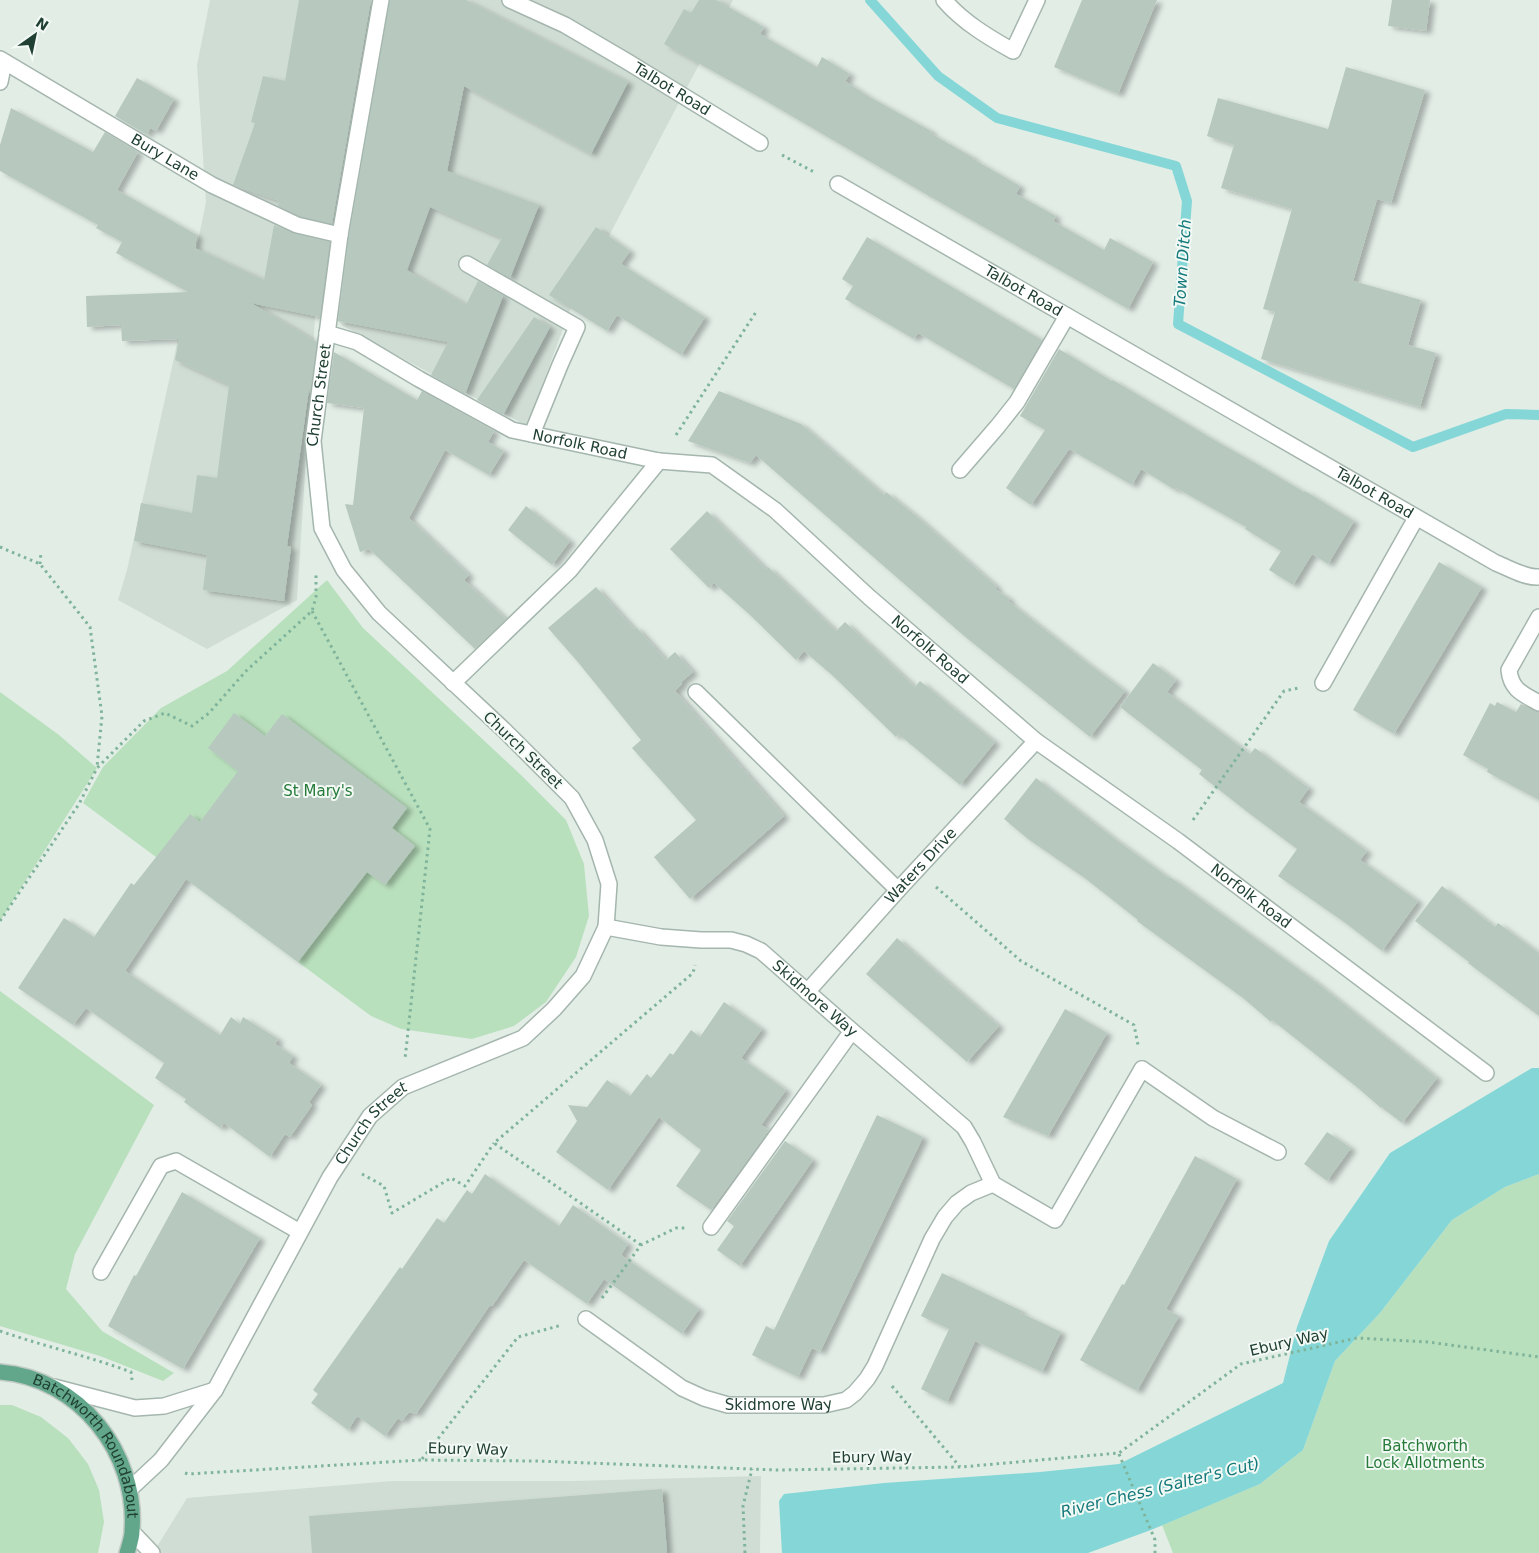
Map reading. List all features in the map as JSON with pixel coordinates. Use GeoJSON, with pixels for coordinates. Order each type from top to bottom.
{"type":"FeatureCollection","features":[{"type":"Feature","properties":{"kind":"main road","name":"Batchworth Roundabout"},"geometry":{"type":"LineString","coordinates":[[0,1372],[15,1373],[52,1386],[76,1402],[96,1421],[118,1453],[130,1489],[132,1532],[127,1553]]}},
{"type":"Feature","properties":{"kind":"street","name":"Church Street"},"geometry":{"type":"LineString","coordinates":[[130,1489],[161,1460],[215,1390],[330,1177],[370,1116],[403,1087],[523,1038],[554,1009],[583,976],[606,927],[609,884],[595,840],[572,798],[505,731],[379,613],[344,570],[322,528],[313,441],[340,236],[381,0]]}},
{"type":"Feature","properties":{"kind":"street","name":"Talbot Road"},"geometry":{"type":"LineString","coordinates":[[510,0],[565,25],[760,143]]}},
{"type":"Feature","properties":{"kind":"street"},"geometry":{"type":"LineString","coordinates":[[944,0],[976,28],[1013,51],[1036,0]]}},
{"type":"Feature","properties":{"kind":"street","name":"Bury Lane"},"geometry":{"type":"LineString","coordinates":[[2,60],[212,185],[297,225],[340,236]]}},
{"type":"Feature","properties":{"kind":"street"},"geometry":{"type":"LineString","coordinates":[[0,82],[2,60]]}},
{"type":"Feature","properties":{"kind":"street","name":"Talbot Road"},"geometry":{"type":"LineString","coordinates":[[838,184],[1496,563],[1521,573],[1539,577]]}},
{"type":"Feature","properties":{"kind":"street"},"geometry":{"type":"LineString","coordinates":[[467,264],[577,327],[532,434]]}},
{"type":"Feature","properties":{"kind":"street"},"geometry":{"type":"LineString","coordinates":[[960,470],[1017,402],[1067,316]]}},
{"type":"Feature","properties":{"kind":"street","name":"Norfolk Road"},"geometry":{"type":"LineString","coordinates":[[327,333],[357,342],[419,379],[512,430],[659,461],[712,465],[775,510],[869,596],[1036,741],[1178,841],[1486,1073]]}},
{"type":"Feature","properties":{"kind":"street"},"geometry":{"type":"LineString","coordinates":[[453,683],[570,570],[659,461]]}},
{"type":"Feature","properties":{"kind":"street"},"geometry":{"type":"LineString","coordinates":[[1323,683],[1416,518]]}},
{"type":"Feature","properties":{"kind":"street"},"geometry":{"type":"LineString","coordinates":[[1539,617],[1509,670],[1510,680],[1517,690],[1539,703]]}},
{"type":"Feature","properties":{"kind":"street"},"geometry":{"type":"LineString","coordinates":[[696,692],[898,890]]}},
{"type":"Feature","properties":{"kind":"street","name":"Waters Drive"},"geometry":{"type":"LineString","coordinates":[[807,992],[898,890],[1036,741]]}},
{"type":"Feature","properties":{"kind":"street","name":"Skidmore Way"},"geometry":{"type":"LineString","coordinates":[[586,1319],[682,1388],[704,1398],[728,1405],[824,1405],[846,1400],[867,1379],[932,1239],[945,1217],[957,1203],[971,1193],[993,1184],[964,1127],[761,951],[746,944],[730,940],[661,937],[606,927]]}},
{"type":"Feature","properties":{"kind":"street"},"geometry":{"type":"LineString","coordinates":[[711,1227],[852,1031]]}},
{"type":"Feature","properties":{"kind":"street"},"geometry":{"type":"LineString","coordinates":[[993,1184],[1055,1220],[1142,1069],[1213,1118],[1278,1152]]}},
{"type":"Feature","properties":{"kind":"street"},"geometry":{"type":"LineString","coordinates":[[101,1272],[161,1166],[176,1161],[300,1232]]}},
{"type":"Feature","properties":{"kind":"street"},"geometry":{"type":"LineString","coordinates":[[52,1386],[135,1408],[164,1406],[215,1390]]}},
{"type":"Feature","properties":{"kind":"street"},"geometry":{"type":"LineString","coordinates":[[132,1532],[152,1553]]}},
{"type":"Feature","properties":{"kind":"path"},"geometry":{"type":"LineString","coordinates":[[760,143],[838,184]]}},
{"type":"Feature","properties":{"kind":"path"},"geometry":{"type":"LineString","coordinates":[[659,461],[756,312]]}},
{"type":"Feature","properties":{"kind":"path"},"geometry":{"type":"LineString","coordinates":[[0,547],[40,564],[90,627],[102,716],[97,768]]}},
{"type":"Feature","properties":{"kind":"path"},"geometry":{"type":"LineString","coordinates":[[40,564],[41,552]]}},
{"type":"Feature","properties":{"kind":"path"},"geometry":{"type":"LineString","coordinates":[[0,921],[78,804],[97,768],[144,721],[165,713],[192,726],[209,713],[246,671],[312,611],[430,829],[403,1087]]}},
{"type":"Feature","properties":{"kind":"path"},"geometry":{"type":"LineString","coordinates":[[1178,841],[1284,691],[1323,683]]}},
{"type":"Feature","properties":{"kind":"path"},"geometry":{"type":"LineString","coordinates":[[917,870],[1021,962],[1134,1025],[1142,1069]]}},
{"type":"Feature","properties":{"kind":"path"},"geometry":{"type":"LineString","coordinates":[[340,1161],[384,1186],[392,1213],[451,1178],[465,1186],[494,1143],[693,973],[701,940]]}},
{"type":"Feature","properties":{"kind":"path"},"geometry":{"type":"LineString","coordinates":[[494,1143],[641,1245]]}},
{"type":"Feature","properties":{"kind":"path"},"geometry":{"type":"LineString","coordinates":[[421,1460],[518,1337],[586,1319],[641,1245],[676,1228],[711,1227]]}},
{"type":"Feature","properties":{"kind":"path"},"geometry":{"type":"LineString","coordinates":[[0,1331],[131,1372],[133,1381]]}},
{"type":"Feature","properties":{"kind":"path","name":"Ebury Way"},"geometry":{"type":"LineString","coordinates":[[182,1472],[188,1474],[421,1460],[535,1461],[752,1470],[961,1467],[1119,1454],[1240,1364],[1290,1352],[1357,1338],[1428,1342],[1539,1358]]}},
{"type":"Feature","properties":{"kind":"path"},"geometry":{"type":"LineString","coordinates":[[874,1366],[961,1467]]}},
{"type":"Feature","properties":{"kind":"path"},"geometry":{"type":"LineString","coordinates":[[1119,1454],[1156,1540],[1155,1553]]}},
{"type":"Feature","properties":{"kind":"path"},"geometry":{"type":"LineString","coordinates":[[744,1553],[743,1506],[752,1470]]}},
{"type":"Feature","properties":{"kind":"shaded area"},"geometry":{"type":"Polygon","coordinates":[[[210,0],[733,0],[570,310],[527,426],[343,326],[316,301],[297,600],[207,649],[118,600],[127,570],[172,367],[206,202],[197,65],[210,0]]]}},
{"type":"Feature","properties":{"kind":"shaded area"},"geometry":{"type":"Polygon","coordinates":[[[761,1476],[760,1553],[153,1553],[187,1498],[392,1481],[572,1481],[761,1476]]]}},
{"type":"Feature","properties":{"kind":"green space","name":"St Mary's"},"geometry":{"type":"Polygon","coordinates":[[[327,580],[363,628],[520,774],[566,820],[584,864],[589,916],[576,957],[546,1002],[514,1026],[472,1039],[401,1029],[371,1016],[83,803],[103,767],[161,708],[227,671],[327,580]]]}},
{"type":"Feature","properties":{"kind":"green space"},"geometry":{"type":"Polygon","coordinates":[[[0,692],[59,735],[97,768],[0,921],[0,692]]]}},
{"type":"Feature","properties":{"kind":"green space"},"geometry":{"type":"Polygon","coordinates":[[[0,991],[154,1105],[75,1254],[66,1289],[102,1331],[174,1373],[163,1381],[100,1356],[0,1326],[0,991]]]}},
{"type":"Feature","properties":{"kind":"green space","name":"Batchworth Lock Allotments"},"geometry":{"type":"Polygon","coordinates":[[[1539,1174],[1539,1553],[1173,1553],[1162,1525],[1260,1484],[1303,1450],[1335,1361],[1380,1313],[1452,1220],[1505,1187],[1539,1174]]]}},
{"type":"Feature","properties":{"kind":"green space"},"geometry":{"type":"Polygon","coordinates":[[[0,1405],[12,1405],[41,1417],[68,1438],[88,1464],[99,1490],[104,1522],[98,1553],[0,1553],[0,1405]]]}},
{"type":"Feature","properties":{"kind":"water","name":"River Chess (Salter's Cut)"},"geometry":{"type":"Polygon","coordinates":[[[1532,1068],[1539,1068],[1539,1174],[1505,1187],[1452,1220],[1380,1313],[1335,1361],[1303,1450],[1260,1484],[1151,1530],[1088,1553],[782,1553],[779,1501],[784,1494],[884,1483],[1040,1472],[1119,1464],[1283,1383],[1297,1327],[1329,1241],[1390,1153],[1532,1068]]]}},
{"type":"Feature","properties":{"kind":"building"},"geometry":{"type":"Polygon","coordinates":[[[299,0],[371,0],[332,224],[300,216],[278,206],[279,201],[233,185],[255,123],[251,122],[263,76],[285,81],[299,0]]]}},
{"type":"Feature","properties":{"kind":"building"},"geometry":{"type":"Polygon","coordinates":[[[390,0],[466,0],[628,82],[591,154],[464,86],[447,171],[539,205],[510,278],[487,265],[502,238],[430,207],[407,270],[466,305],[478,281],[503,296],[465,394],[431,375],[448,342],[338,321],[349,236],[390,0]]]}},
{"type":"Feature","properties":{"kind":"building"},"geometry":{"type":"Polygon","coordinates":[[[699,0],[716,0],[764,27],[760,34],[817,67],[822,57],[850,74],[845,81],[1020,186],[1016,194],[1056,216],[1053,221],[1104,250],[1110,238],[1153,262],[1128,309],[664,44],[684,9],[691,13],[699,0]]]}},
{"type":"Feature","properties":{"kind":"building"},"geometry":{"type":"Polygon","coordinates":[[[1082,0],[1157,0],[1118,94],[1054,67],[1082,0]]]}},
{"type":"Feature","properties":{"kind":"building"},"geometry":{"type":"Polygon","coordinates":[[[1392,0],[1430,0],[1426,31],[1388,26],[1392,0]]]}},
{"type":"Feature","properties":{"kind":"building"},"geometry":{"type":"Polygon","coordinates":[[[1346,67],[1425,90],[1391,203],[1377,199],[1353,281],[1421,300],[1408,345],[1436,353],[1420,407],[1261,359],[1275,312],[1263,309],[1292,209],[1221,188],[1234,145],[1207,136],[1218,98],[1328,129],[1346,67]]]}},
{"type":"Feature","properties":{"kind":"building"},"geometry":{"type":"Polygon","coordinates":[[[137,78],[174,99],[156,131],[150,128],[147,135],[115,116],[137,78]]]}},
{"type":"Feature","properties":{"kind":"building"},"geometry":{"type":"Polygon","coordinates":[[[11,108],[93,152],[105,132],[138,152],[117,190],[197,235],[195,248],[264,280],[274,225],[295,234],[330,242],[320,317],[251,303],[317,342],[287,546],[291,547],[284,601],[203,590],[207,555],[134,541],[141,503],[192,513],[197,475],[217,478],[229,385],[175,360],[179,339],[122,341],[121,325],[87,327],[86,296],[188,292],[116,253],[122,242],[96,228],[98,225],[0,171],[0,145],[11,108]]]}},
{"type":"Feature","properties":{"kind":"building"},"geometry":{"type":"Polygon","coordinates":[[[596,227],[630,251],[621,264],[705,317],[681,355],[617,315],[607,331],[549,295],[596,227]]]}},
{"type":"Feature","properties":{"kind":"building"},"geometry":{"type":"Polygon","coordinates":[[[867,237],[1042,340],[1014,389],[918,333],[914,339],[845,299],[853,286],[842,279],[867,237]]]}},
{"type":"Feature","properties":{"kind":"building"},"geometry":{"type":"Polygon","coordinates":[[[534,317],[550,327],[503,415],[477,400],[534,317]]]}},
{"type":"Feature","properties":{"kind":"building"},"geometry":{"type":"Polygon","coordinates":[[[1059,349],[1354,521],[1328,564],[1312,554],[1293,585],[1269,570],[1281,551],[1245,529],[1246,527],[1176,488],[1175,490],[1141,469],[1132,485],[1069,449],[1031,505],[1006,488],[1045,430],[1020,416],[1059,349]]]}},
{"type":"Feature","properties":{"kind":"building"},"geometry":{"type":"Polygon","coordinates":[[[334,352],[417,400],[422,391],[494,431],[488,442],[504,451],[489,475],[445,450],[409,518],[469,575],[464,580],[506,619],[475,649],[369,549],[360,552],[345,504],[353,505],[364,408],[327,403],[334,352]]]}},
{"type":"Feature","properties":{"kind":"building"},"geometry":{"type":"Polygon","coordinates":[[[719,391],[801,424],[884,495],[886,492],[916,516],[997,587],[995,589],[1010,599],[1008,601],[1125,691],[1090,737],[963,635],[756,455],[750,463],[688,441],[719,391]]]}},
{"type":"Feature","properties":{"kind":"building"},"geometry":{"type":"Polygon","coordinates":[[[526,506],[570,541],[552,565],[508,530],[526,506]]]}},
{"type":"Feature","properties":{"kind":"building"},"geometry":{"type":"Polygon","coordinates":[[[707,511],[766,569],[768,567],[836,631],[845,622],[915,687],[920,681],[995,742],[960,785],[898,734],[896,737],[833,676],[804,651],[796,660],[714,583],[709,588],[670,549],[707,511]]]}},
{"type":"Feature","properties":{"kind":"building"},"geometry":{"type":"Polygon","coordinates":[[[1439,562],[1482,587],[1394,734],[1353,710],[1439,562]]]}},
{"type":"Feature","properties":{"kind":"building"},"geometry":{"type":"Polygon","coordinates":[[[596,587],[634,629],[636,627],[666,660],[675,652],[693,672],[681,682],[682,684],[675,691],[784,816],[690,899],[654,857],[696,820],[632,748],[641,740],[548,628],[596,587]]]}},
{"type":"Feature","properties":{"kind":"building"},"geometry":{"type":"Polygon","coordinates":[[[1153,663],[1176,680],[1167,692],[1250,754],[1255,748],[1309,788],[1299,802],[1367,851],[1360,860],[1418,901],[1382,951],[1278,876],[1297,849],[1199,774],[1202,770],[1120,707],[1153,663]]]}},
{"type":"Feature","properties":{"kind":"building"},"geometry":{"type":"Polygon","coordinates":[[[1497,702],[1516,712],[1521,704],[1539,712],[1539,800],[1487,772],[1488,769],[1463,755],[1490,703],[1495,706],[1497,702]]]}},
{"type":"Feature","properties":{"kind":"building"},"geometry":{"type":"Polygon","coordinates":[[[234,713],[265,736],[282,714],[407,808],[392,828],[415,846],[385,885],[367,872],[298,962],[186,879],[125,971],[220,1035],[231,1017],[240,1024],[243,1017],[278,1039],[275,1044],[293,1056],[289,1063],[321,1085],[309,1102],[312,1105],[290,1137],[285,1134],[270,1157],[224,1123],[220,1128],[184,1102],[186,1099],[155,1078],[164,1063],[86,1008],[73,1025],[18,988],[64,918],[94,937],[131,883],[134,885],[190,814],[200,822],[238,771],[208,748],[234,713]]]}},
{"type":"Feature","properties":{"kind":"building"},"geometry":{"type":"Polygon","coordinates":[[[1036,778],[1115,839],[1312,979],[1437,1078],[1402,1123],[1272,1020],[1271,1022],[1243,998],[1137,921],[1086,879],[1028,839],[1004,819],[1036,778]]]}},
{"type":"Feature","properties":{"kind":"building"},"geometry":{"type":"Polygon","coordinates":[[[1442,886],[1495,927],[1498,923],[1539,953],[1539,1016],[1415,921],[1442,886]]]}},
{"type":"Feature","properties":{"kind":"building"},"geometry":{"type":"Polygon","coordinates":[[[897,938],[999,1026],[967,1062],[866,974],[897,938]]]}},
{"type":"Feature","properties":{"kind":"building"},"geometry":{"type":"Polygon","coordinates":[[[724,1002],[762,1029],[741,1058],[786,1090],[761,1125],[769,1130],[711,1210],[676,1186],[701,1150],[659,1117],[608,1190],[556,1152],[577,1121],[568,1105],[587,1107],[607,1080],[630,1096],[647,1074],[651,1078],[670,1053],[673,1055],[691,1030],[700,1037],[724,1002]]]}},
{"type":"Feature","properties":{"kind":"building"},"geometry":{"type":"Polygon","coordinates":[[[1065,1009],[1107,1033],[1048,1136],[1003,1117],[1065,1009]]]}},
{"type":"Feature","properties":{"kind":"building"},"geometry":{"type":"Polygon","coordinates":[[[877,1115],[923,1137],[820,1352],[812,1348],[798,1377],[752,1355],[766,1326],[774,1330],[877,1115]]]}},
{"type":"Feature","properties":{"kind":"building"},"geometry":{"type":"Polygon","coordinates":[[[1327,1132],[1351,1148],[1327,1181],[1304,1164],[1327,1132]]]}},
{"type":"Feature","properties":{"kind":"building"},"geometry":{"type":"Polygon","coordinates":[[[785,1141],[813,1160],[740,1266],[717,1250],[734,1226],[727,1221],[785,1141]]]}},
{"type":"Feature","properties":{"kind":"building"},"geometry":{"type":"Polygon","coordinates":[[[1195,1156],[1237,1179],[1166,1309],[1179,1316],[1137,1391],[1080,1360],[1195,1156]]]}},
{"type":"Feature","properties":{"kind":"building"},"geometry":{"type":"Polygon","coordinates":[[[485,1174],[559,1226],[573,1205],[628,1244],[621,1255],[699,1309],[682,1334],[604,1279],[587,1304],[524,1260],[492,1306],[490,1305],[416,1414],[409,1412],[402,1421],[398,1418],[385,1436],[357,1416],[348,1430],[311,1403],[318,1394],[313,1390],[437,1218],[444,1223],[467,1190],[472,1194],[485,1174]]]}},
{"type":"Feature","properties":{"kind":"building"},"geometry":{"type":"Polygon","coordinates":[[[182,1192],[260,1238],[183,1369],[108,1326],[134,1275],[136,1276],[182,1192]]]}},
{"type":"Feature","properties":{"kind":"building"},"geometry":{"type":"Polygon","coordinates":[[[942,1273],[1061,1332],[1042,1372],[975,1341],[947,1402],[921,1389],[949,1329],[921,1316],[942,1273]]]}},
{"type":"Feature","properties":{"kind":"building"},"geometry":{"type":"Polygon","coordinates":[[[662,1489],[667,1553],[312,1553],[309,1516],[662,1489]]]}},
{"type":"Feature","properties":{"kind":"waterway","name":"Town Ditch"},"geometry":{"type":"LineString","coordinates":[[870,0],[938,76],[997,118],[1176,166],[1187,201],[1178,324],[1413,447],[1506,414],[1539,415]]}}]}
